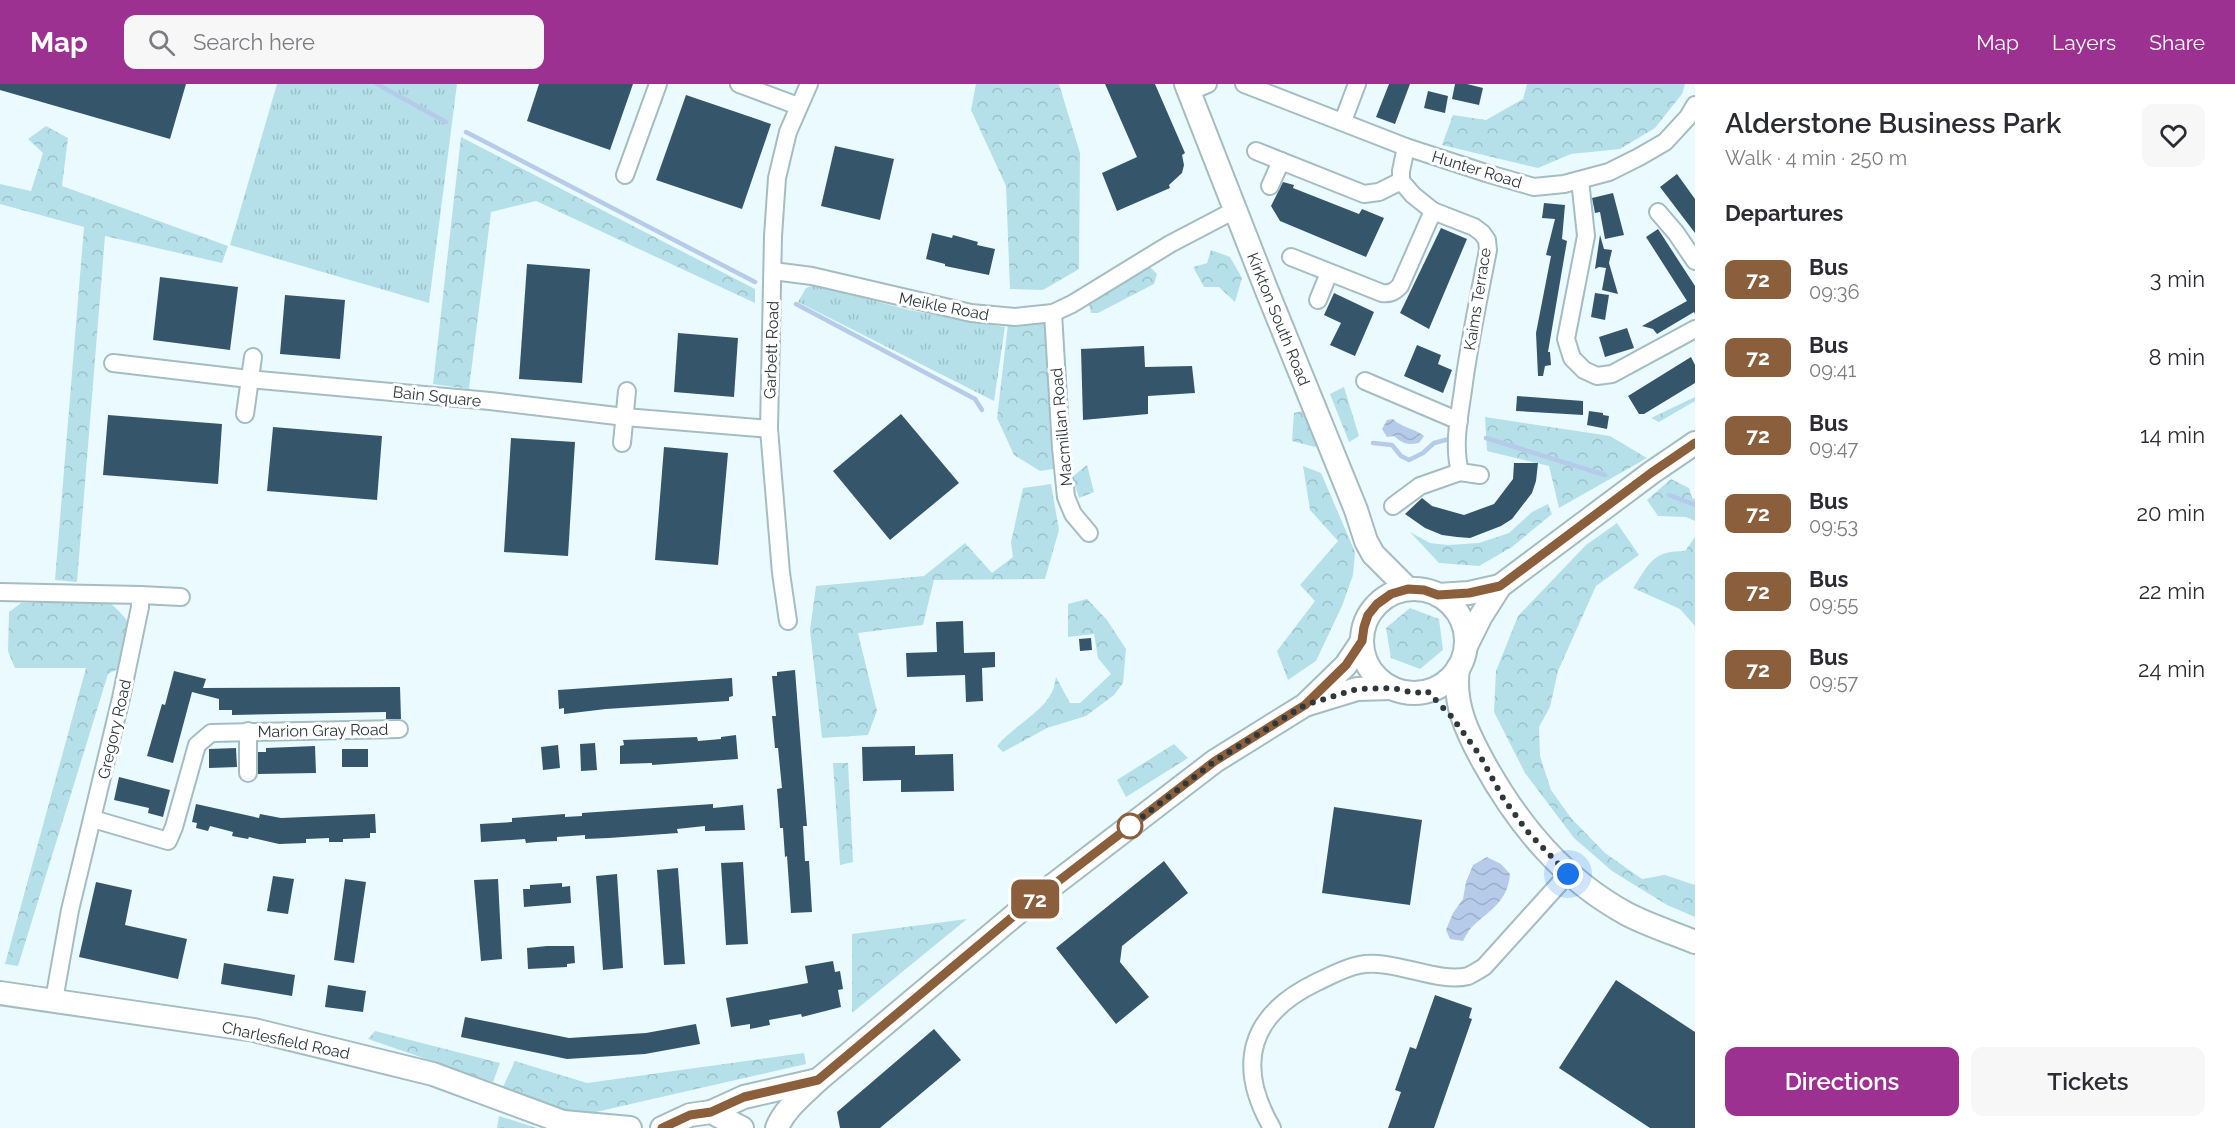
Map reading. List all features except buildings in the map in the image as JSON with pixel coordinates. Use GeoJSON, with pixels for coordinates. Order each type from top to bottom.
{"type":"FeatureCollection","features":[{"type":"Feature","properties":{"kind":"street"},"geometry":{"type":"LineString","coordinates":[[625,176],[658,84]]}},
{"type":"Feature","properties":{"kind":"street"},"geometry":{"type":"LineString","coordinates":[[740,84],[798,106]]}},
{"type":"Feature","properties":{"kind":"street","name":"Garbett Road"},"geometry":{"type":"LineString","coordinates":[[788,621],[781,573],[769,429],[773,271],[777,178],[788,132],[809,84]]}},
{"type":"Feature","properties":{"kind":"street","name":"Hunter Road"},"geometry":{"type":"LineString","coordinates":[[1244,84],[1406,147],[1534,187],[1580,180],[1609,172],[1639,158],[1665,142],[1688,117],[1695,105]]}},
{"type":"Feature","properties":{"kind":"street"},"geometry":{"type":"LineString","coordinates":[[1343,121],[1357,84]]}},
{"type":"Feature","properties":{"kind":"street","name":"Kirkton South Road"},"geometry":{"type":"LineString","coordinates":[[1194,87],[1235,210],[1373,554],[1377,604]]}},
{"type":"Feature","properties":{"kind":"street"},"geometry":{"type":"LineString","coordinates":[[1256,151],[1364,194],[1379,192],[1401,181],[1406,147]]}},
{"type":"Feature","properties":{"kind":"street"},"geometry":{"type":"LineString","coordinates":[[1270,186],[1281,161]]}},
{"type":"Feature","properties":{"kind":"street"},"geometry":{"type":"LineString","coordinates":[[1580,180],[1587,236],[1566,339],[1572,358],[1584,370],[1597,376],[1612,374],[1695,329]]}},
{"type":"Feature","properties":{"kind":"street","name":"Kaims Terrace"},"geometry":{"type":"LineString","coordinates":[[1401,181],[1413,195],[1433,211],[1474,227],[1487,240],[1488,250],[1468,351],[1459,421],[1456,457],[1460,472]]}},
{"type":"Feature","properties":{"kind":"street","name":"Meikle Road"},"geometry":{"type":"LineString","coordinates":[[773,271],[812,276],[971,313],[1015,317],[1053,313],[1072,304],[1170,244],[1235,210]]}},
{"type":"Feature","properties":{"kind":"street"},"geometry":{"type":"LineString","coordinates":[[1291,257],[1382,293],[1395,291],[1404,279],[1433,211]]}},
{"type":"Feature","properties":{"kind":"street"},"geometry":{"type":"LineString","coordinates":[[1658,212],[1695,261]]}},
{"type":"Feature","properties":{"kind":"street"},"geometry":{"type":"LineString","coordinates":[[1318,300],[1329,273]]}},
{"type":"Feature","properties":{"kind":"street","name":"Macmillan Road"},"geometry":{"type":"LineString","coordinates":[[1053,313],[1066,497],[1073,514],[1089,533]]}},
{"type":"Feature","properties":{"kind":"street"},"geometry":{"type":"LineString","coordinates":[[245,414],[253,357]]}},
{"type":"Feature","properties":{"kind":"street","name":"Bain Square"},"geometry":{"type":"LineString","coordinates":[[113,363],[625,417],[769,429]]}},
{"type":"Feature","properties":{"kind":"street"},"geometry":{"type":"LineString","coordinates":[[1365,381],[1459,421]]}},
{"type":"Feature","properties":{"kind":"street"},"geometry":{"type":"LineString","coordinates":[[622,443],[627,391]]}},
{"type":"Feature","properties":{"kind":"street"},"geometry":{"type":"LineString","coordinates":[[1695,443],[1651,473],[1500,586],[1466,646],[1458,668],[1456,686],[1459,708],[1479,754],[1503,798],[1527,831],[1568,874],[1596,895],[1628,914],[1695,942]]}},
{"type":"Feature","properties":{"kind":"street"},"geometry":{"type":"LineString","coordinates":[[1393,506],[1420,486],[1460,472],[1480,475]]}},
{"type":"Feature","properties":{"kind":"street","name":"Kirkton South Road"},"geometry":{"type":"LineString","coordinates":[[1373,554],[1408,589]]}},
{"type":"Feature","properties":{"kind":"street"},"geometry":{"type":"LineString","coordinates":[[1438,595],[1469,593],[1500,586]]}},
{"type":"Feature","properties":{"kind":"street"},"geometry":{"type":"LineString","coordinates":[[1392,688],[1379,680],[1370,669],[1364,655],[1362,641],[1366,621],[1377,604],[1391,594],[1408,589],[1424,590],[1438,595],[1460,616],[1465,631],[1466,646]]}},
{"type":"Feature","properties":{"kind":"street"},"geometry":{"type":"LineString","coordinates":[[0,592],[181,597]]}},
{"type":"Feature","properties":{"kind":"street","name":"Gregory Road"},"geometry":{"type":"LineString","coordinates":[[54,1000],[70,910],[121,698],[140,607],[140,595]]}},
{"type":"Feature","properties":{"kind":"street"},"geometry":{"type":"LineString","coordinates":[[777,1128],[779,1122],[798,1099],[818,1080],[1022,909],[1215,761],[1305,705],[1346,665],[1362,641]]}},
{"type":"Feature","properties":{"kind":"street"},"geometry":{"type":"LineString","coordinates":[[1305,705],[1357,689],[1392,688],[1415,693],[1427,691],[1445,682],[1458,668]]}},
{"type":"Feature","properties":{"kind":"street"},"geometry":{"type":"LineString","coordinates":[[1427,691],[1451,716],[1479,754]]}},
{"type":"Feature","properties":{"kind":"street","name":"Marion Gray Road"},"geometry":{"type":"LineString","coordinates":[[93,819],[168,841],[197,745],[211,733],[399,729]]}},
{"type":"Feature","properties":{"kind":"street","name":"Marion Gray Road"},"geometry":{"type":"LineString","coordinates":[[248,731],[248,773]]}},
{"type":"Feature","properties":{"kind":"street"},"geometry":{"type":"LineString","coordinates":[[1272,1128],[1259,1105],[1252,1074],[1255,1045],[1260,1029],[1271,1013],[1305,988],[1360,965],[1387,965],[1445,976],[1467,976],[1484,968],[1568,874]]}},
{"type":"Feature","properties":{"kind":"street","name":"Charlesfield Road"},"geometry":{"type":"LineString","coordinates":[[0,993],[254,1030],[433,1074],[568,1125],[630,1128]]}},
{"type":"Feature","properties":{"kind":"street"},"geometry":{"type":"LineString","coordinates":[[635,1128],[664,1126],[690,1115],[711,1112],[744,1097],[818,1080]]}},
{"type":"Feature","properties":{"kind":"street"},"geometry":{"type":"LineString","coordinates":[[711,1112],[742,1128]]}},
{"type":"Feature","properties":{"kind":"green space"},"geometry":{"type":"Polygon","coordinates":[[[277,84],[457,84],[429,303],[230,245],[277,84]]]}},
{"type":"Feature","properties":{"kind":"green space"},"geometry":{"type":"Polygon","coordinates":[[[976,84],[1059,84],[1080,153],[1079,269],[1043,290],[1010,289],[1006,186],[971,110],[976,84]]]}},
{"type":"Feature","properties":{"kind":"green space"},"geometry":{"type":"Polygon","coordinates":[[[1527,84],[1685,84],[1682,94],[1655,128],[1620,149],[1571,154],[1538,168],[1442,145],[1453,115],[1486,120],[1523,99],[1527,84]]]}},
{"type":"Feature","properties":{"kind":"green space"},"geometry":{"type":"Polygon","coordinates":[[[46,126],[68,138],[62,186],[228,246],[222,263],[105,236],[77,582],[55,580],[84,227],[0,204],[0,184],[31,191],[43,153],[28,139],[46,126]]]}},
{"type":"Feature","properties":{"kind":"green space"},"geometry":{"type":"Polygon","coordinates":[[[461,137],[755,289],[755,303],[536,201],[491,212],[469,389],[433,384],[461,137]]]}},
{"type":"Feature","properties":{"kind":"green space"},"geometry":{"type":"Polygon","coordinates":[[[1211,250],[1230,257],[1242,278],[1235,302],[1219,287],[1204,287],[1193,267],[1207,263],[1211,250]]]}},
{"type":"Feature","properties":{"kind":"green space"},"geometry":{"type":"Polygon","coordinates":[[[1148,265],[1157,274],[1154,284],[1098,313],[1091,313],[1089,305],[1148,265]]]}},
{"type":"Feature","properties":{"kind":"green space"},"geometry":{"type":"Polygon","coordinates":[[[815,285],[909,310],[1005,327],[994,401],[798,302],[806,288],[815,285]]]}},
{"type":"Feature","properties":{"kind":"green space"},"geometry":{"type":"Polygon","coordinates":[[[1049,323],[1053,469],[1040,471],[1014,455],[997,418],[1008,324],[1049,323]]]}},
{"type":"Feature","properties":{"kind":"green space"},"geometry":{"type":"Polygon","coordinates":[[[1344,387],[1359,436],[1349,442],[1330,394],[1344,387]]]}},
{"type":"Feature","properties":{"kind":"green space"},"geometry":{"type":"Polygon","coordinates":[[[1695,397],[1695,401],[1659,422],[1651,418],[1695,397]]]}},
{"type":"Feature","properties":{"kind":"green space"},"geometry":{"type":"Polygon","coordinates":[[[1307,410],[1319,441],[1315,447],[1292,441],[1294,413],[1307,410]]]}},
{"type":"Feature","properties":{"kind":"green space"},"geometry":{"type":"Polygon","coordinates":[[[1485,417],[1610,436],[1647,458],[1559,508],[1549,466],[1487,451],[1485,417]]]}},
{"type":"Feature","properties":{"kind":"green space"},"geometry":{"type":"Polygon","coordinates":[[[1087,465],[1094,492],[1079,498],[1072,477],[1087,465]]]}},
{"type":"Feature","properties":{"kind":"green space"},"geometry":{"type":"Polygon","coordinates":[[[1303,466],[1321,473],[1355,552],[1353,575],[1342,606],[1316,661],[1288,680],[1277,651],[1315,601],[1300,585],[1338,541],[1310,510],[1303,466]]]}},
{"type":"Feature","properties":{"kind":"green space"},"geometry":{"type":"Polygon","coordinates":[[[1671,479],[1689,488],[1692,498],[1695,499],[1695,521],[1686,517],[1658,516],[1647,500],[1671,479]]]}},
{"type":"Feature","properties":{"kind":"green space"},"geometry":{"type":"Polygon","coordinates":[[[1051,484],[1059,530],[1045,579],[934,580],[923,625],[858,633],[877,711],[868,735],[822,738],[810,630],[816,586],[924,576],[965,543],[992,573],[1013,557],[1011,542],[1023,488],[1051,484]]]}},
{"type":"Feature","properties":{"kind":"green space"},"geometry":{"type":"Polygon","coordinates":[[[1548,504],[1552,514],[1512,547],[1479,566],[1439,563],[1410,532],[1430,543],[1448,545],[1479,543],[1509,533],[1532,512],[1548,504]]]}},
{"type":"Feature","properties":{"kind":"green space"},"geometry":{"type":"Polygon","coordinates":[[[1617,523],[1639,555],[1596,586],[1558,671],[1550,707],[1539,727],[1540,756],[1551,790],[1571,818],[1605,853],[1642,879],[1665,875],[1695,885],[1695,917],[1667,905],[1612,871],[1574,838],[1525,773],[1494,712],[1496,671],[1518,616],[1586,545],[1617,523]]]}},
{"type":"Feature","properties":{"kind":"green space"},"geometry":{"type":"Polygon","coordinates":[[[1695,537],[1695,626],[1680,609],[1633,588],[1653,560],[1665,553],[1685,551],[1695,537]]]}},
{"type":"Feature","properties":{"kind":"green space"},"geometry":{"type":"Polygon","coordinates":[[[1087,599],[1107,620],[1126,649],[1123,683],[1114,695],[1086,716],[1047,728],[1003,752],[997,746],[1047,700],[1053,690],[1056,677],[1070,703],[1080,703],[1111,674],[1098,658],[1094,634],[1068,637],[1068,604],[1087,599]]]}},
{"type":"Feature","properties":{"kind":"green space"},"geometry":{"type":"Polygon","coordinates":[[[108,601],[131,628],[132,643],[128,664],[108,674],[18,966],[5,964],[86,668],[15,668],[8,651],[9,612],[21,603],[108,601]]]}},
{"type":"Feature","properties":{"kind":"green space"},"geometry":{"type":"Polygon","coordinates":[[[1410,608],[1439,619],[1443,650],[1420,669],[1391,658],[1386,628],[1410,608]]]}},
{"type":"Feature","properties":{"kind":"green space"},"geometry":{"type":"Polygon","coordinates":[[[1174,744],[1188,758],[1126,797],[1117,780],[1174,744]]]}},
{"type":"Feature","properties":{"kind":"green space"},"geometry":{"type":"Polygon","coordinates":[[[833,763],[848,763],[853,862],[840,865],[833,763]]]}},
{"type":"Feature","properties":{"kind":"green space"},"geometry":{"type":"Polygon","coordinates":[[[967,919],[852,1013],[852,934],[967,919]]]}},
{"type":"Feature","properties":{"kind":"green space"},"geometry":{"type":"Polygon","coordinates":[[[375,1031],[500,1063],[493,1082],[368,1039],[375,1031]]]}},
{"type":"Feature","properties":{"kind":"green space"},"geometry":{"type":"Polygon","coordinates":[[[804,1053],[806,1064],[596,1112],[571,1114],[503,1087],[515,1061],[587,1083],[804,1053]]]}},
{"type":"Feature","properties":{"kind":"green space"},"geometry":{"type":"Polygon","coordinates":[[[499,1116],[537,1128],[497,1128],[499,1116]]]}},
{"type":"Feature","properties":{"kind":"water"},"geometry":{"type":"Polygon","coordinates":[[[1393,419],[1424,436],[1419,443],[1405,443],[1394,436],[1387,437],[1382,429],[1387,420],[1393,419]]]}},
{"type":"Feature","properties":{"kind":"water"},"geometry":{"type":"Polygon","coordinates":[[[1487,857],[1501,864],[1510,874],[1506,891],[1493,909],[1471,928],[1463,941],[1450,939],[1446,930],[1453,913],[1463,899],[1466,882],[1473,865],[1487,857]]]}},
{"type":"Feature","properties":{"kind":"waterway"},"geometry":{"type":"LineString","coordinates":[[377,84],[446,122]]}},
{"type":"Feature","properties":{"kind":"waterway"},"geometry":{"type":"LineString","coordinates":[[466,132],[755,282]]}},
{"type":"Feature","properties":{"kind":"waterway"},"geometry":{"type":"LineString","coordinates":[[796,304],[975,399],[982,410]]}},
{"type":"Feature","properties":{"kind":"waterway"},"geometry":{"type":"LineString","coordinates":[[1486,438],[1605,475]]}},
{"type":"Feature","properties":{"kind":"waterway"},"geometry":{"type":"LineString","coordinates":[[1373,443],[1392,445],[1401,456],[1409,460],[1423,453],[1434,443],[1449,439]]}},
{"type":"Feature","properties":{"kind":"waterway"},"geometry":{"type":"LineString","coordinates":[[1669,495],[1695,505]]}},
{"type":"Feature","properties":{"kind":"bus line","name":"72"},"geometry":{"type":"LineString","coordinates":[[662,1128],[666,1124],[690,1115],[711,1112],[744,1097],[818,1080],[1022,909],[1215,761],[1305,705],[1346,665],[1362,641],[1368,615],[1377,604],[1391,594],[1408,589],[1424,590],[1438,595],[1469,593],[1500,586],[1651,473],[1695,443]]}},
{"type":"Feature","properties":{"kind":"route"},"geometry":{"type":"LineString","coordinates":[[1130,826],[1128,828],[1215,761],[1305,705],[1357,689],[1392,688],[1415,693],[1427,691],[1451,716],[1479,754],[1503,798],[1527,831],[1568,874]]}}]}
